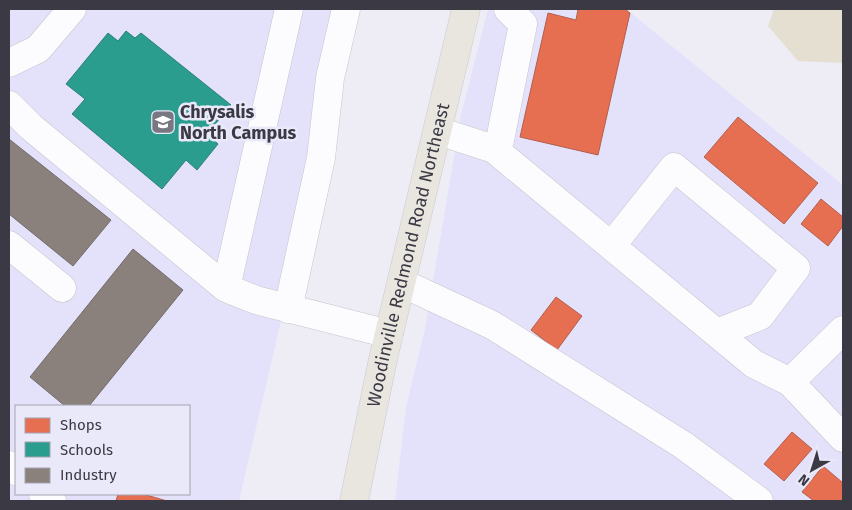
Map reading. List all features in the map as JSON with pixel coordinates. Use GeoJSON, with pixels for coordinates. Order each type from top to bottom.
{"type":"FeatureCollection","features":[{"type":"Feature","properties":{"kind":"main road","name":"Woodinville Redmond Road Northeast"},"geometry":{"type":"LineString","coordinates":[[354,501],[389,334],[466,9]]}},
{"type":"Feature","properties":{"kind":"lane"},"geometry":{"type":"LineString","coordinates":[[9,63],[38,49],[72,9]]}},
{"type":"Feature","properties":{"kind":"lane"},"geometry":{"type":"LineString","coordinates":[[226,288],[289,9]]}},
{"type":"Feature","properties":{"kind":"lane"},"geometry":{"type":"LineString","coordinates":[[288,309],[321,158],[330,78],[346,9]]}},
{"type":"Feature","properties":{"kind":"lane"},"geometry":{"type":"LineString","coordinates":[[494,149],[500,140],[523,24],[508,9]]}},
{"type":"Feature","properties":{"kind":"lane"},"geometry":{"type":"LineString","coordinates":[[9,105],[31,127],[226,288],[256,300],[389,334]]}},
{"type":"Feature","properties":{"kind":"lane"},"geometry":{"type":"LineString","coordinates":[[438,131],[494,149],[754,364],[790,382],[843,438]]}},
{"type":"Feature","properties":{"kind":"lane"},"geometry":{"type":"LineString","coordinates":[[612,245],[674,167],[796,268],[760,316],[717,333]]}},
{"type":"Feature","properties":{"kind":"lane"},"geometry":{"type":"LineString","coordinates":[[9,245],[62,288]]}},
{"type":"Feature","properties":{"kind":"lane"},"geometry":{"type":"LineString","coordinates":[[402,283],[492,325],[684,445],[759,501]]}},
{"type":"Feature","properties":{"kind":"lane"},"geometry":{"type":"LineString","coordinates":[[790,382],[843,330]]}},
{"type":"Feature","properties":{"kind":"shaded area"},"geometry":{"type":"Polygon","coordinates":[[[9,9],[354,9],[239,501],[9,501],[9,9]]]}},
{"type":"Feature","properties":{"kind":"shaded area"},"geometry":{"type":"Polygon","coordinates":[[[488,9],[626,9],[843,185],[843,501],[395,501],[406,407],[425,329],[461,115],[488,9]]]}},
{"type":"Feature","properties":{"kind":"shaded area"},"geometry":{"type":"Polygon","coordinates":[[[774,9],[843,9],[843,63],[798,61],[768,26],[774,9]]]}},
{"type":"Feature","properties":{"kind":"building: Shops"},"geometry":{"type":"Polygon","coordinates":[[[578,9],[625,9],[630,13],[598,155],[520,137],[548,13],[576,20],[578,9]]]}},
{"type":"Feature","properties":{"kind":"building: Shops"},"geometry":{"type":"Polygon","coordinates":[[[738,117],[818,183],[784,224],[704,157],[738,117]]]}},
{"type":"Feature","properties":{"kind":"building: Shops"},"geometry":{"type":"Polygon","coordinates":[[[821,199],[843,217],[843,226],[828,246],[801,224],[821,199]]]}},
{"type":"Feature","properties":{"kind":"building: Shops"},"geometry":{"type":"Polygon","coordinates":[[[556,297],[582,316],[557,350],[531,330],[556,297]]]}},
{"type":"Feature","properties":{"kind":"building: Shops"},"geometry":{"type":"Polygon","coordinates":[[[792,432],[812,449],[784,481],[764,464],[792,432]]]}},
{"type":"Feature","properties":{"kind":"building: Shops"},"geometry":{"type":"Polygon","coordinates":[[[823,466],[843,483],[843,501],[814,501],[802,492],[823,466]]]}},
{"type":"Feature","properties":{"kind":"building: Shops"},"geometry":{"type":"Polygon","coordinates":[[[118,495],[146,495],[167,501],[116,501],[118,495]]]}},
{"type":"Feature","properties":{"kind":"building: Schools"},"geometry":{"type":"Polygon","coordinates":[[[126,31],[135,38],[141,33],[231,105],[207,134],[218,144],[197,170],[186,160],[162,189],[72,114],[85,99],[66,84],[108,33],[118,41],[126,31]]]}},
{"type":"Feature","properties":{"kind":"building: Industry"},"geometry":{"type":"Polygon","coordinates":[[[9,139],[111,220],[73,266],[9,214],[9,139]]]}},
{"type":"Feature","properties":{"kind":"building: Industry"},"geometry":{"type":"Polygon","coordinates":[[[133,249],[183,290],[90,405],[64,405],[30,377],[133,249]]]}},
{"type":"Feature","properties":{"kind":"place","name":"Chrysalis North Campus"},"geometry":{"type":"Point","coordinates":[163,122]}}]}
